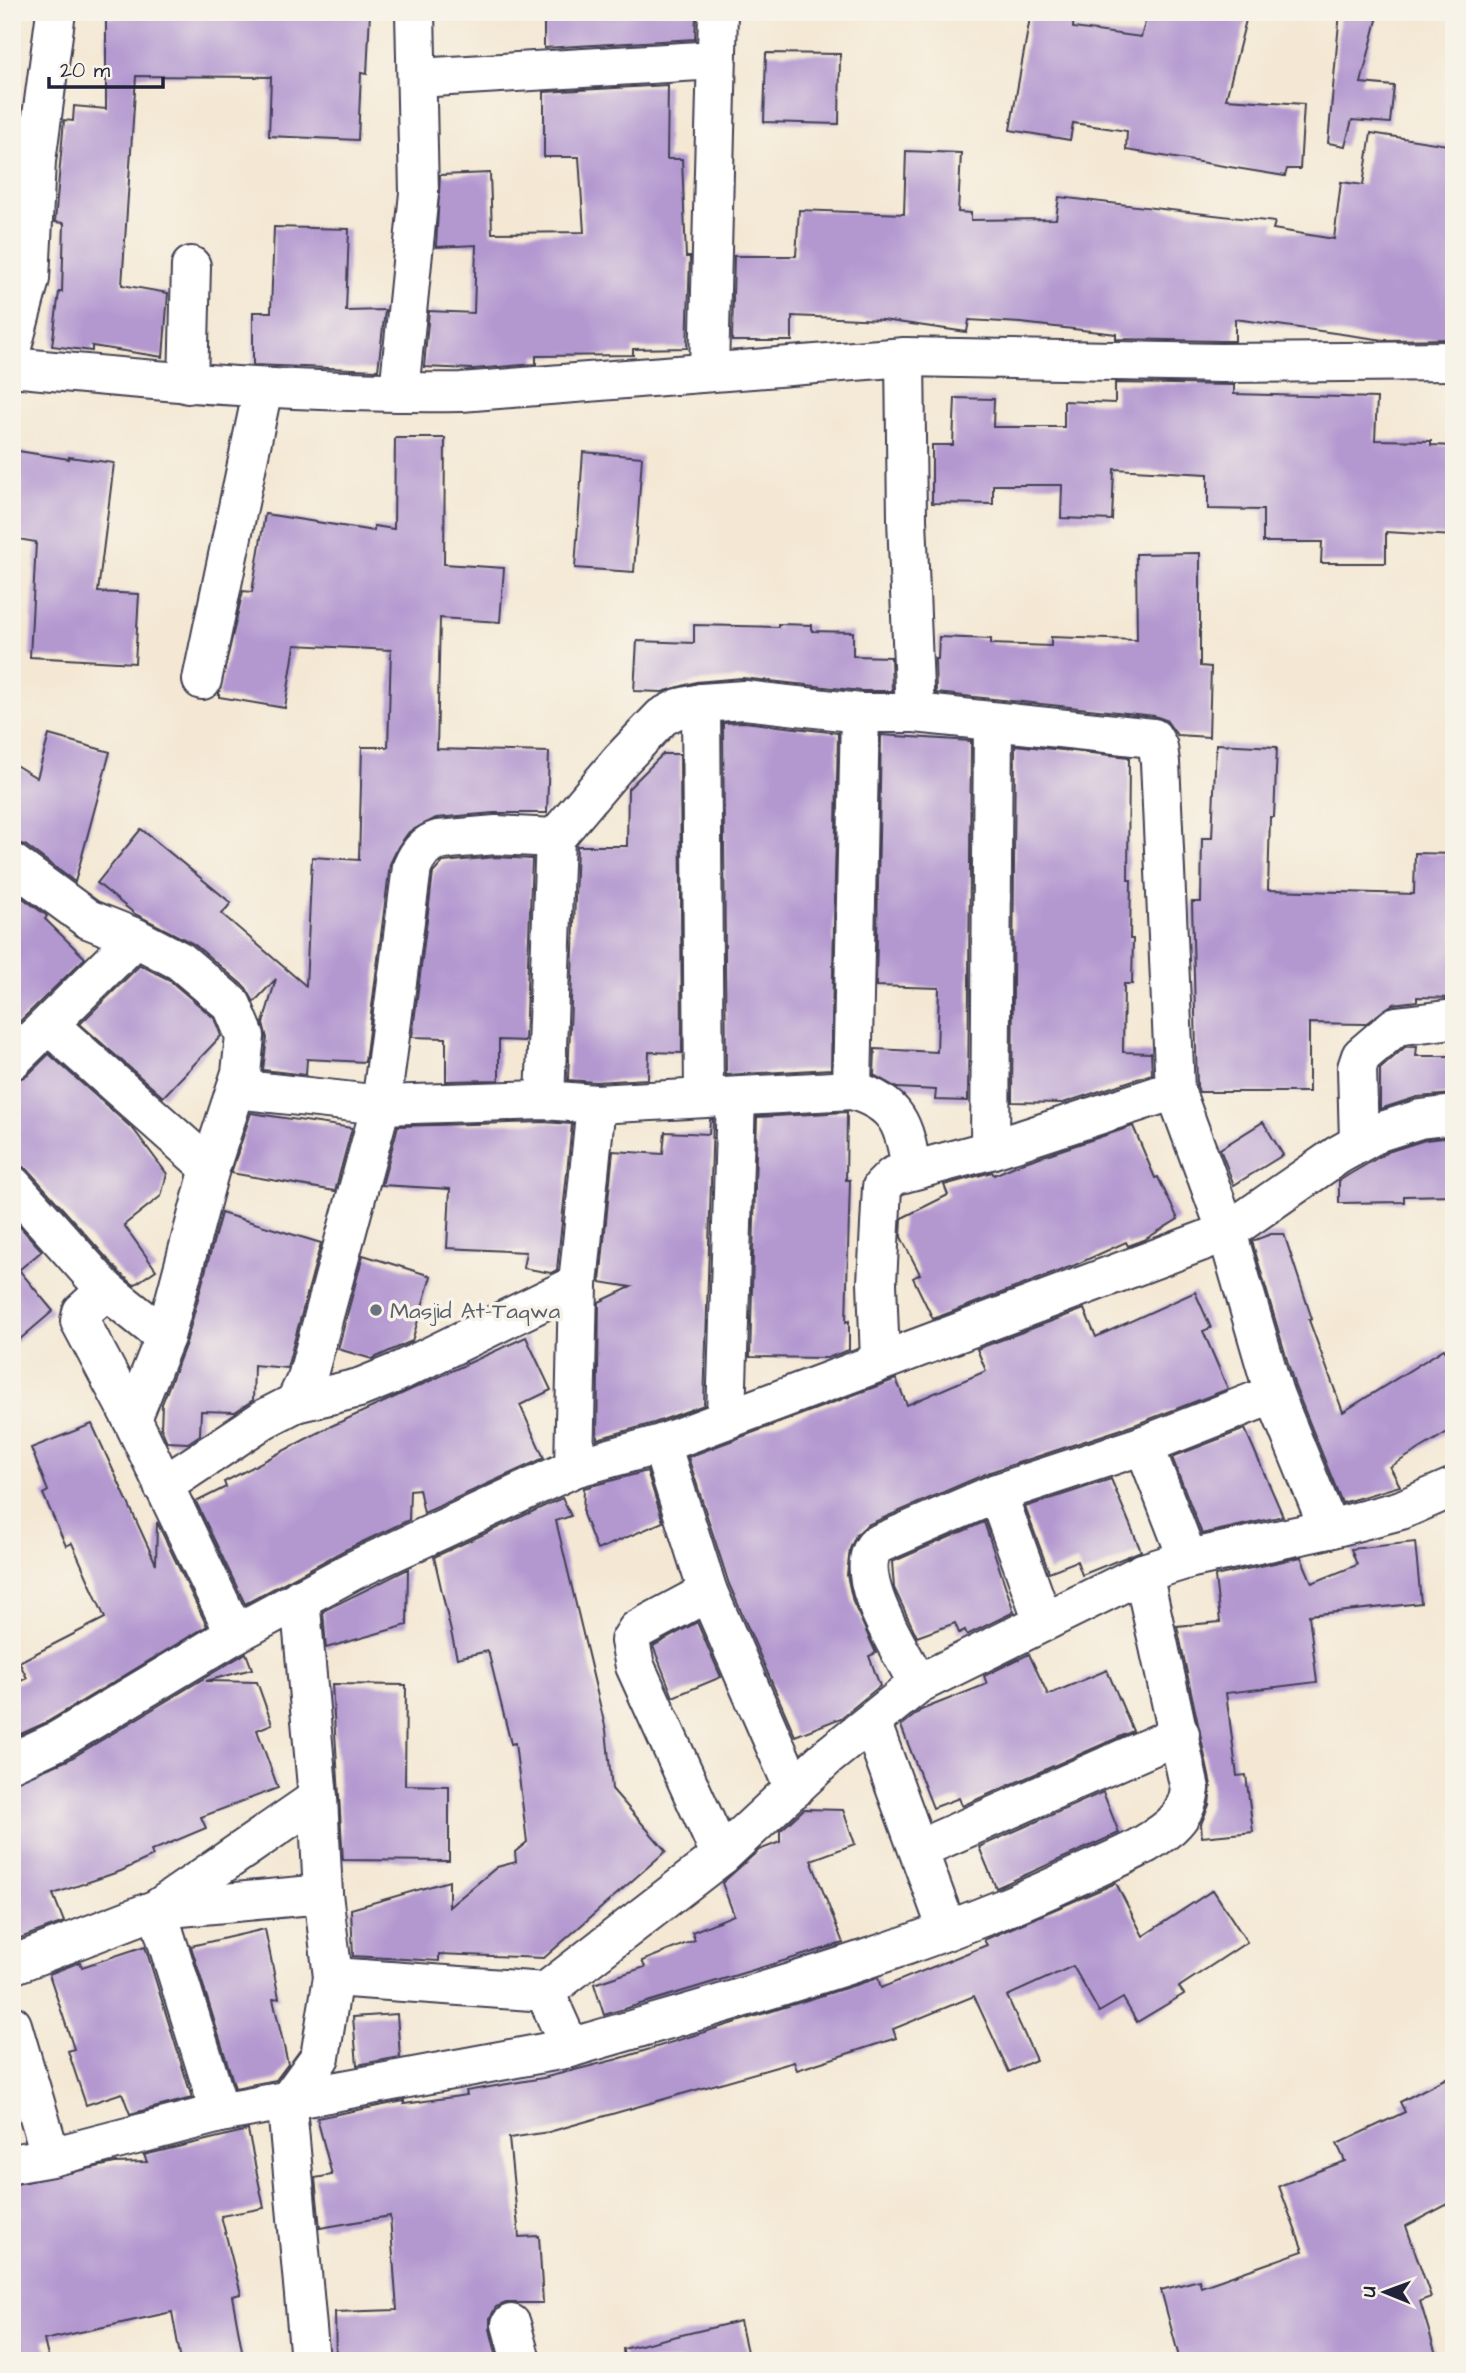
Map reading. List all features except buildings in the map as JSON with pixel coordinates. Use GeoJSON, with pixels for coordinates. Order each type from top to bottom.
{"type":"FeatureCollection","features":[{"type":"Feature","properties":{"kind":"street"},"geometry":{"type":"LineString","coordinates":[[12,347],[30,279],[36,161],[56,12]]}},
{"type":"Feature","properties":{"kind":"street"},"geometry":{"type":"LineString","coordinates":[[399,392],[419,192],[415,12]]}},
{"type":"Feature","properties":{"kind":"street"},"geometry":{"type":"LineString","coordinates":[[709,371],[718,12]]}},
{"type":"Feature","properties":{"kind":"street"},"geometry":{"type":"LineString","coordinates":[[417,78],[716,60]]}},
{"type":"Feature","properties":{"kind":"street"},"geometry":{"type":"LineString","coordinates":[[188,384],[191,266]]}},
{"type":"Feature","properties":{"kind":"street"},"geometry":{"type":"LineString","coordinates":[[905,357],[907,519],[915,713]]}},
{"type":"Feature","properties":{"kind":"street"},"geometry":{"type":"LineString","coordinates":[[12,367],[188,384],[399,392],[461,391],[905,357],[1221,363],[1454,361]]}},
{"type":"Feature","properties":{"kind":"street"},"geometry":{"type":"LineString","coordinates":[[202,680],[263,388]]}},
{"type":"Feature","properties":{"kind":"street"},"geometry":{"type":"LineString","coordinates":[[545,1100],[555,838],[649,728],[680,708],[701,703],[764,701],[860,713],[915,713],[1143,736],[1156,741],[1160,762],[1175,1090],[1227,1232],[1274,1394],[1329,1529]]}},
{"type":"Feature","properties":{"kind":"street"},"geometry":{"type":"LineString","coordinates":[[701,703],[720,1097],[726,1417]]}},
{"type":"Feature","properties":{"kind":"street"},"geometry":{"type":"LineString","coordinates":[[852,1090],[860,713]]}},
{"type":"Feature","properties":{"kind":"street"},"geometry":{"type":"LineString","coordinates":[[990,1150],[993,722]]}},
{"type":"Feature","properties":{"kind":"street"},"geometry":{"type":"LineString","coordinates":[[295,1403],[307,1378],[381,1105],[412,867],[424,848],[438,840],[496,835],[555,838]]}},
{"type":"Feature","properties":{"kind":"street"},"geometry":{"type":"LineString","coordinates":[[12,863],[69,908],[180,961],[232,1005],[245,1036],[245,1051],[236,1089],[210,1168],[165,1337],[132,1419]]}},
{"type":"Feature","properties":{"kind":"street"},"geometry":{"type":"LineString","coordinates":[[12,1060],[50,1026],[136,938]]}},
{"type":"Feature","properties":{"kind":"street"},"geometry":{"type":"LineString","coordinates":[[1359,1142],[1357,1068],[1361,1056],[1396,1026],[1454,1019]]}},
{"type":"Feature","properties":{"kind":"street"},"geometry":{"type":"LineString","coordinates":[[50,1026],[210,1168]]}},
{"type":"Feature","properties":{"kind":"street"},"geometry":{"type":"LineString","coordinates":[[236,1089],[381,1105],[545,1100],[596,1104],[852,1090],[874,1096],[891,1107],[899,1120],[911,1170]]}},
{"type":"Feature","properties":{"kind":"street"},"geometry":{"type":"LineString","coordinates":[[880,1360],[877,1283],[882,1187],[893,1176],[990,1150],[1175,1090]]}},
{"type":"Feature","properties":{"kind":"street"},"geometry":{"type":"LineString","coordinates":[[573,1468],[578,1284],[596,1104]]}},
{"type":"Feature","properties":{"kind":"street"},"geometry":{"type":"LineString","coordinates":[[12,1762],[57,1741],[300,1598],[573,1468],[661,1444],[726,1417],[1227,1232],[1359,1142],[1399,1125],[1454,1115]]}},
{"type":"Feature","properties":{"kind":"street"},"geometry":{"type":"LineString","coordinates":[[12,1185],[106,1290],[165,1337]]}},
{"type":"Feature","properties":{"kind":"street"},"geometry":{"type":"LineString","coordinates":[[163,1486],[264,1419],[295,1403],[359,1388],[396,1373],[578,1284]]}},
{"type":"Feature","properties":{"kind":"street"},"geometry":{"type":"LineString","coordinates":[[106,1290],[82,1312],[80,1321],[132,1419],[235,1634]]}},
{"type":"Feature","properties":{"kind":"street"},"geometry":{"type":"LineString","coordinates":[[918,1684],[868,1580],[869,1555],[883,1540],[997,1493],[1144,1445],[1274,1394]]}},
{"type":"Feature","properties":{"kind":"street"},"geometry":{"type":"LineString","coordinates":[[661,1444],[708,1592],[794,1789]]}},
{"type":"Feature","properties":{"kind":"street"},"geometry":{"type":"LineString","coordinates":[[1144,1445],[1188,1559]]}},
{"type":"Feature","properties":{"kind":"street"},"geometry":{"type":"LineString","coordinates":[[332,1976],[545,1992],[721,1856],[826,1758],[872,1724],[918,1684],[1143,1573],[1188,1559],[1329,1529],[1401,1510],[1454,1487]]}},
{"type":"Feature","properties":{"kind":"street"},"geometry":{"type":"LineString","coordinates":[[997,1493],[1043,1621]]}},
{"type":"Feature","properties":{"kind":"street"},"geometry":{"type":"LineString","coordinates":[[12,2164],[51,2157],[220,2113],[290,2098],[570,2048],[832,1970],[1051,1888],[1128,1853],[1169,1828],[1184,1811],[1189,1796],[1180,1734],[1143,1573]]}},
{"type":"Feature","properties":{"kind":"street"},"geometry":{"type":"LineString","coordinates":[[708,1592],[637,1630],[630,1648],[644,1688],[721,1856]]}},
{"type":"Feature","properties":{"kind":"street"},"geometry":{"type":"LineString","coordinates":[[300,1598],[332,1976],[320,2057],[290,2098],[288,2134],[310,2361]]}},
{"type":"Feature","properties":{"kind":"street"},"geometry":{"type":"LineString","coordinates":[[872,1724],[947,1928]]}},
{"type":"Feature","properties":{"kind":"street"},"geometry":{"type":"LineString","coordinates":[[919,1849],[1180,1734]]}},
{"type":"Feature","properties":{"kind":"street"},"geometry":{"type":"LineString","coordinates":[[12,1965],[156,1909],[318,1798]]}},
{"type":"Feature","properties":{"kind":"street"},"geometry":{"type":"LineString","coordinates":[[156,1909],[323,1894]]}},
{"type":"Feature","properties":{"kind":"street"},"geometry":{"type":"LineString","coordinates":[[156,1909],[220,2113]]}},
{"type":"Feature","properties":{"kind":"street"},"geometry":{"type":"LineString","coordinates":[[545,1992],[570,2048]]}},
{"type":"Feature","properties":{"kind":"street"},"geometry":{"type":"LineString","coordinates":[[12,2025],[51,2157]]}},
{"type":"Feature","properties":{"kind":"street"},"geometry":{"type":"LineString","coordinates":[[511,2324],[521,2361]]}},
{"type":"Feature","properties":{"kind":"place","name":"Masjid At-Taqwa"},"geometry":{"type":"Point","coordinates":[376,1310]}}]}
